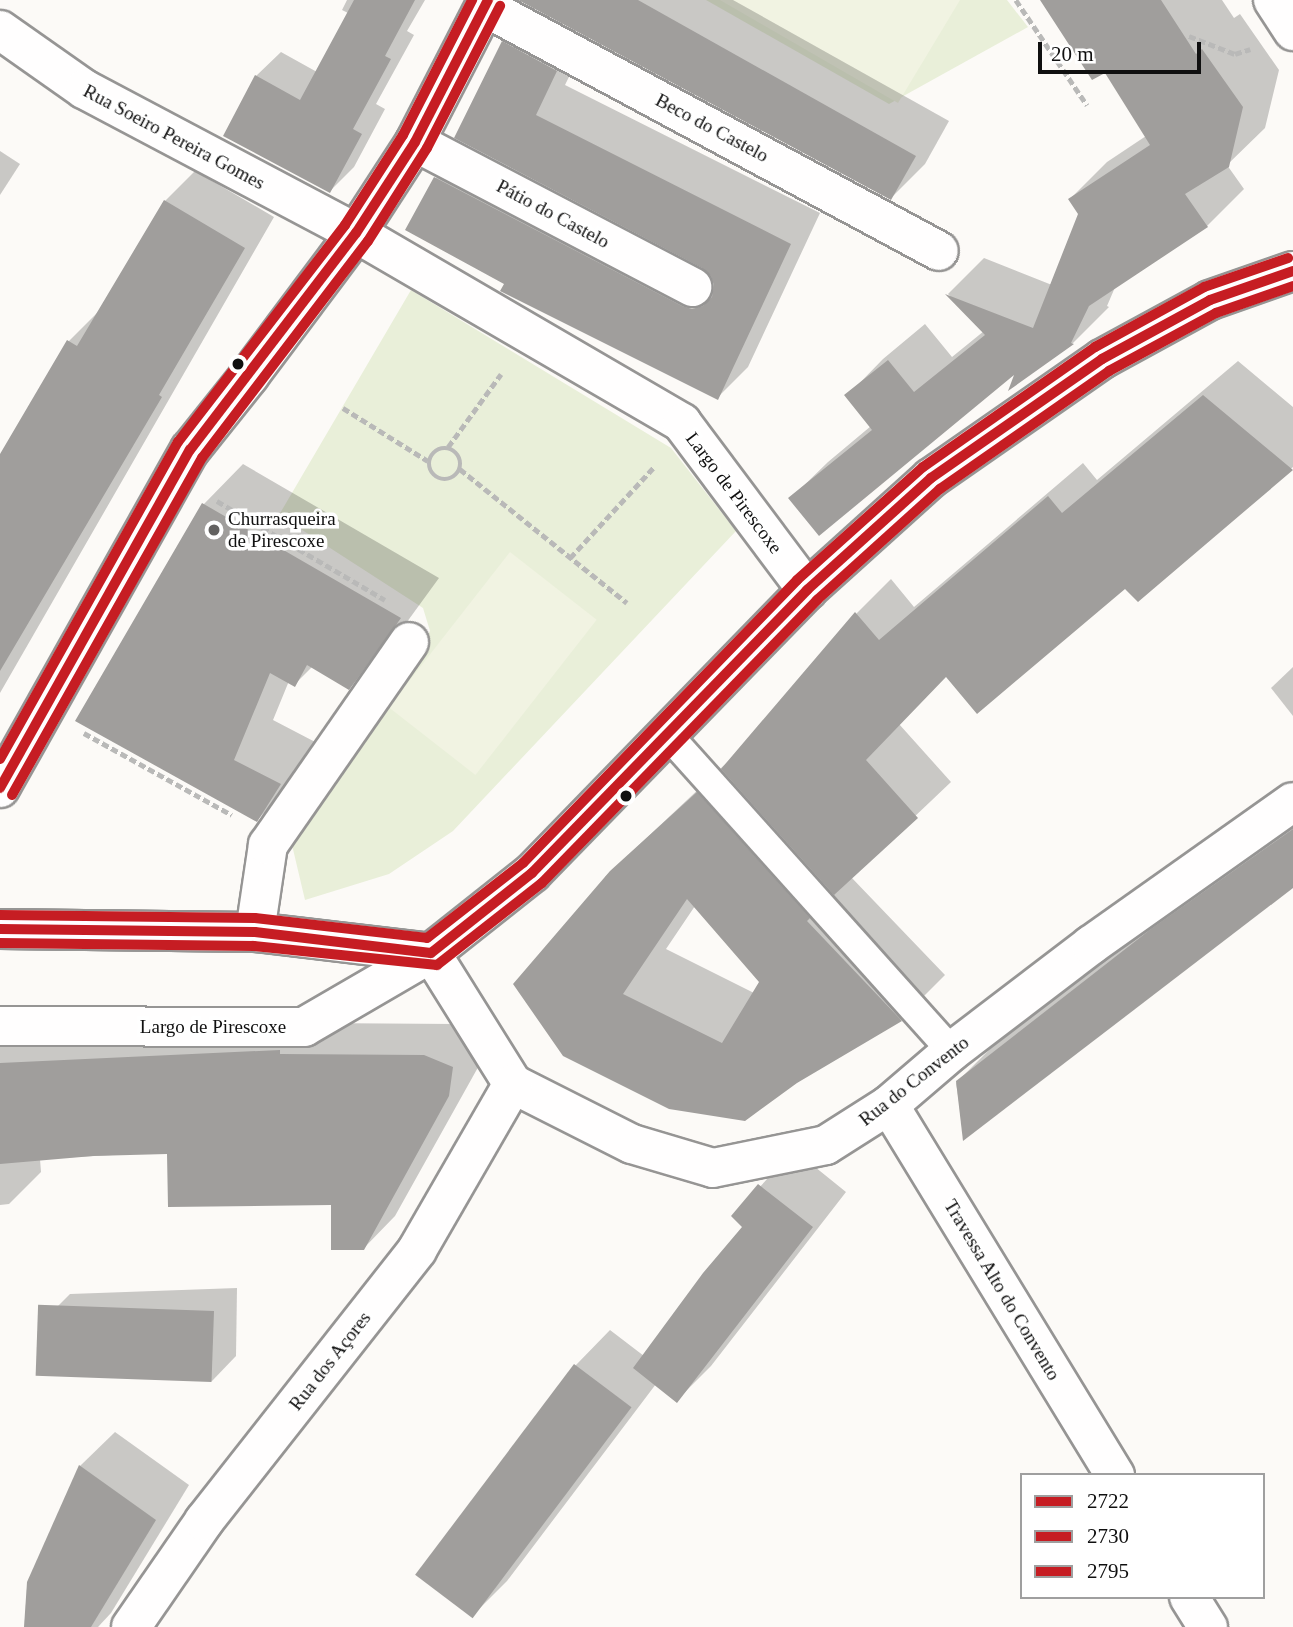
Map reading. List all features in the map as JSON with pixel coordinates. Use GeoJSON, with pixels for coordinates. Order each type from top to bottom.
{"type":"FeatureCollection","features":[{"type":"Feature","properties":{"kind":"street"},"geometry":{"type":"LineString","coordinates":[[1273,0],[1277,38]]}},
{"type":"Feature","properties":{"kind":"street"},"geometry":{"type":"LineString","coordinates":[[0,788],[190,450],[356,233],[415,142],[486,3]]}},
{"type":"Feature","properties":{"kind":"street","name":"Beco do Castelo"},"geometry":{"type":"LineString","coordinates":[[486,3],[939,251]]}},
{"type":"Feature","properties":{"kind":"street","name":"Rua Soeiro Pereira Gomes"},"geometry":{"type":"LineString","coordinates":[[0,30],[84,89],[356,233]]}},
{"type":"Feature","properties":{"kind":"street","name":"Pátio do Castelo"},"geometry":{"type":"LineString","coordinates":[[415,142],[692,286]]}},
{"type":"Feature","properties":{"kind":"street","name":"Largo de Pirescoxe"},"geometry":{"type":"LineString","coordinates":[[0,1026],[304,1027],[430,953],[532,873],[807,590],[682,423],[356,233]]}},
{"type":"Feature","properties":{"kind":"street"},"geometry":{"type":"LineString","coordinates":[[807,590],[931,478],[1102,359],[1210,300],[1293,271]]}},
{"type":"Feature","properties":{"kind":"street"},"geometry":{"type":"LineString","coordinates":[[255,932],[268,845],[409,642]]}},
{"type":"Feature","properties":{"kind":"street","name":"Rua do Convento"},"geometry":{"type":"LineString","coordinates":[[513,1084],[632,1144],[713,1168],[826,1145],[889,1105],[952,1051],[1091,945],[1293,802]]}},
{"type":"Feature","properties":{"kind":"street"},"geometry":{"type":"LineString","coordinates":[[0,929],[255,932],[430,953],[513,1084]]}},
{"type":"Feature","properties":{"kind":"street","name":"Rua dos Açores"},"geometry":{"type":"LineString","coordinates":[[131,1627],[204,1521],[413,1255],[513,1084]]}},
{"type":"Feature","properties":{"kind":"street","name":"Travessa Alto do Convento"},"geometry":{"type":"LineString","coordinates":[[889,1105],[1114,1473]]}},
{"type":"Feature","properties":{"kind":"street"},"geometry":{"type":"LineString","coordinates":[[1190,1599],[1208,1627]]}},
{"type":"Feature","properties":{"kind":"lane"},"geometry":{"type":"LineString","coordinates":[[668,735],[952,1051]]}},
{"type":"Feature","properties":{"kind":"path"},"geometry":{"type":"LineString","coordinates":[[1016,0],[1087,105]]}},
{"type":"Feature","properties":{"kind":"path"},"geometry":{"type":"LineString","coordinates":[[1189,36],[1235,54],[1277,38]]}},
{"type":"Feature","properties":{"kind":"path"},"geometry":{"type":"LineString","coordinates":[[428,461],[433,451],[448,447],[508,364]]}},
{"type":"Feature","properties":{"kind":"path"},"geometry":{"type":"LineString","coordinates":[[343,408],[428,461],[433,476],[443,480],[453,478],[460,469],[460,458],[448,447]]}},
{"type":"Feature","properties":{"kind":"path"},"geometry":{"type":"LineString","coordinates":[[570,558],[671,448],[682,423]]}},
{"type":"Feature","properties":{"kind":"path"},"geometry":{"type":"LineString","coordinates":[[460,469],[626,603]]}},
{"type":"Feature","properties":{"kind":"path"},"geometry":{"type":"LineString","coordinates":[[174,476],[407,613],[409,642]]}},
{"type":"Feature","properties":{"kind":"path"},"geometry":{"type":"LineString","coordinates":[[44,711],[273,838]]}},
{"type":"Feature","properties":{"kind":"green space"},"geometry":{"type":"Polygon","coordinates":[[[706,0],[1007,0],[1028,27],[889,104],[706,0]]]}},
{"type":"Feature","properties":{"kind":"green space"},"geometry":{"type":"Polygon","coordinates":[[[720,0],[960,0],[898,103],[720,0]]]}},
{"type":"Feature","properties":{"kind":"green space"},"geometry":{"type":"Polygon","coordinates":[[[411,290],[671,448],[736,531],[453,831],[389,874],[305,900],[292,845],[430,631],[423,608],[279,515],[411,290]]]}},
{"type":"Feature","properties":{"kind":"green space"},"geometry":{"type":"Polygon","coordinates":[[[510,552],[597,620],[475,775],[389,707],[510,552]]]}},
{"type":"Feature","properties":{"kind":"building"},"geometry":{"type":"Polygon","coordinates":[[[354,0],[415,0],[385,56],[391,59],[353,129],[362,134],[330,193],[223,136],[255,75],[300,100],[354,0]]]}},
{"type":"Feature","properties":{"kind":"building"},"geometry":{"type":"Polygon","coordinates":[[[518,0],[638,0],[916,156],[891,200],[518,0]]]}},
{"type":"Feature","properties":{"kind":"building"},"geometry":{"type":"Polygon","coordinates":[[[1040,0],[1161,0],[1196,54],[1202,49],[1243,107],[1229,167],[1185,194],[1208,227],[1089,306],[1071,343],[1074,344],[1008,391],[1014,375],[819,536],[788,498],[872,430],[844,395],[888,360],[914,392],[985,335],[945,294],[1033,328],[1078,214],[1068,199],[1150,145],[1105,73],[1092,80],[1040,0]]]}},
{"type":"Feature","properties":{"kind":"building"},"geometry":{"type":"Polygon","coordinates":[[[502,41],[557,71],[536,115],[791,244],[718,400],[500,291],[504,284],[405,230],[434,177],[682,306],[692,309],[703,306],[712,297],[714,285],[711,276],[702,268],[454,138],[502,41]]]}},
{"type":"Feature","properties":{"kind":"building"},"geometry":{"type":"Polygon","coordinates":[[[164,200],[245,248],[159,395],[162,397],[0,671],[0,454],[67,340],[77,346],[164,200]]]}},
{"type":"Feature","properties":{"kind":"building"},"geometry":{"type":"Polygon","coordinates":[[[1203,395],[1293,470],[1138,602],[1125,589],[977,714],[946,677],[866,760],[918,818],[834,895],[721,769],[855,612],[879,640],[1048,496],[1062,513],[1203,395]]]}},
{"type":"Feature","properties":{"kind":"building"},"geometry":{"type":"Polygon","coordinates":[[[202,503],[401,618],[349,690],[307,665],[295,687],[270,673],[234,760],[281,784],[257,822],[75,721],[202,503]]]}},
{"type":"Feature","properties":{"kind":"building"},"geometry":{"type":"Polygon","coordinates":[[[697,792],[810,918],[807,921],[902,1021],[797,1083],[745,1121],[669,1109],[563,1056],[513,984],[610,871],[697,792]],[[687,899],[623,994],[722,1043],[759,982],[687,899]]]}},
{"type":"Feature","properties":{"kind":"building"},"geometry":{"type":"Polygon","coordinates":[[[1293,829],[1293,888],[963,1141],[956,1081],[1151,929],[1293,829]]]}},
{"type":"Feature","properties":{"kind":"building"},"geometry":{"type":"Polygon","coordinates":[[[280,1050],[280,1054],[424,1055],[453,1067],[449,1096],[364,1250],[331,1250],[331,1205],[168,1207],[167,1154],[93,1156],[0,1164],[0,1063],[280,1050]]]}},
{"type":"Feature","properties":{"kind":"building"},"geometry":{"type":"Polygon","coordinates":[[[758,1184],[813,1227],[677,1403],[633,1368],[703,1273],[742,1227],[731,1216],[758,1184]]]}},
{"type":"Feature","properties":{"kind":"building"},"geometry":{"type":"Polygon","coordinates":[[[38,1305],[214,1311],[212,1382],[36,1376],[38,1305]]]}},
{"type":"Feature","properties":{"kind":"building"},"geometry":{"type":"Polygon","coordinates":[[[574,1364],[632,1407],[473,1618],[415,1575],[574,1364]]]}},
{"type":"Feature","properties":{"kind":"building"},"geometry":{"type":"Polygon","coordinates":[[[79,1465],[156,1520],[91,1627],[24,1627],[27,1582],[79,1465]]]}},
{"type":"Feature","properties":{"kind":"transit line","name":"2795"},"geometry":{"type":"LineString","coordinates":[[0,759],[178,442],[345,225],[403,135],[472,0]]}},
{"type":"Feature","properties":{"kind":"transit line","name":"2722"},"geometry":{"type":"LineString","coordinates":[[0,788],[190,450],[356,233],[415,142],[488,0]]}},
{"type":"Feature","properties":{"kind":"transit line","name":"2730"},"geometry":{"type":"LineString","coordinates":[[12,795],[202,458],[368,241],[427,148],[500,6]]}},
{"type":"Feature","properties":{"kind":"transit line","name":"2795"},"geometry":{"type":"LineString","coordinates":[[0,915],[255,918],[427,938],[523,863],[797,580],[923,467],[1095,347],[1204,287],[1288,258]]}},
{"type":"Feature","properties":{"kind":"transit line","name":"2722"},"geometry":{"type":"LineString","coordinates":[[431,953],[532,873],[807,590],[931,478],[1102,359],[1210,300],[1293,271]]}},
{"type":"Feature","properties":{"kind":"transit line","name":"2730"},"geometry":{"type":"LineString","coordinates":[[0,943],[254,946],[437,965],[542,883],[817,600],[940,489],[1109,371],[1216,313],[1293,286]]}},
{"type":"Feature","properties":{"kind":"transit line","name":"2722"},"geometry":{"type":"LineString","coordinates":[[0,929],[255,932],[431,953]]}},
{"type":"Feature","properties":{"kind":"place","name":"Churrasqueira de Pirescoxe"},"geometry":{"type":"Point","coordinates":[214,530]}}]}
